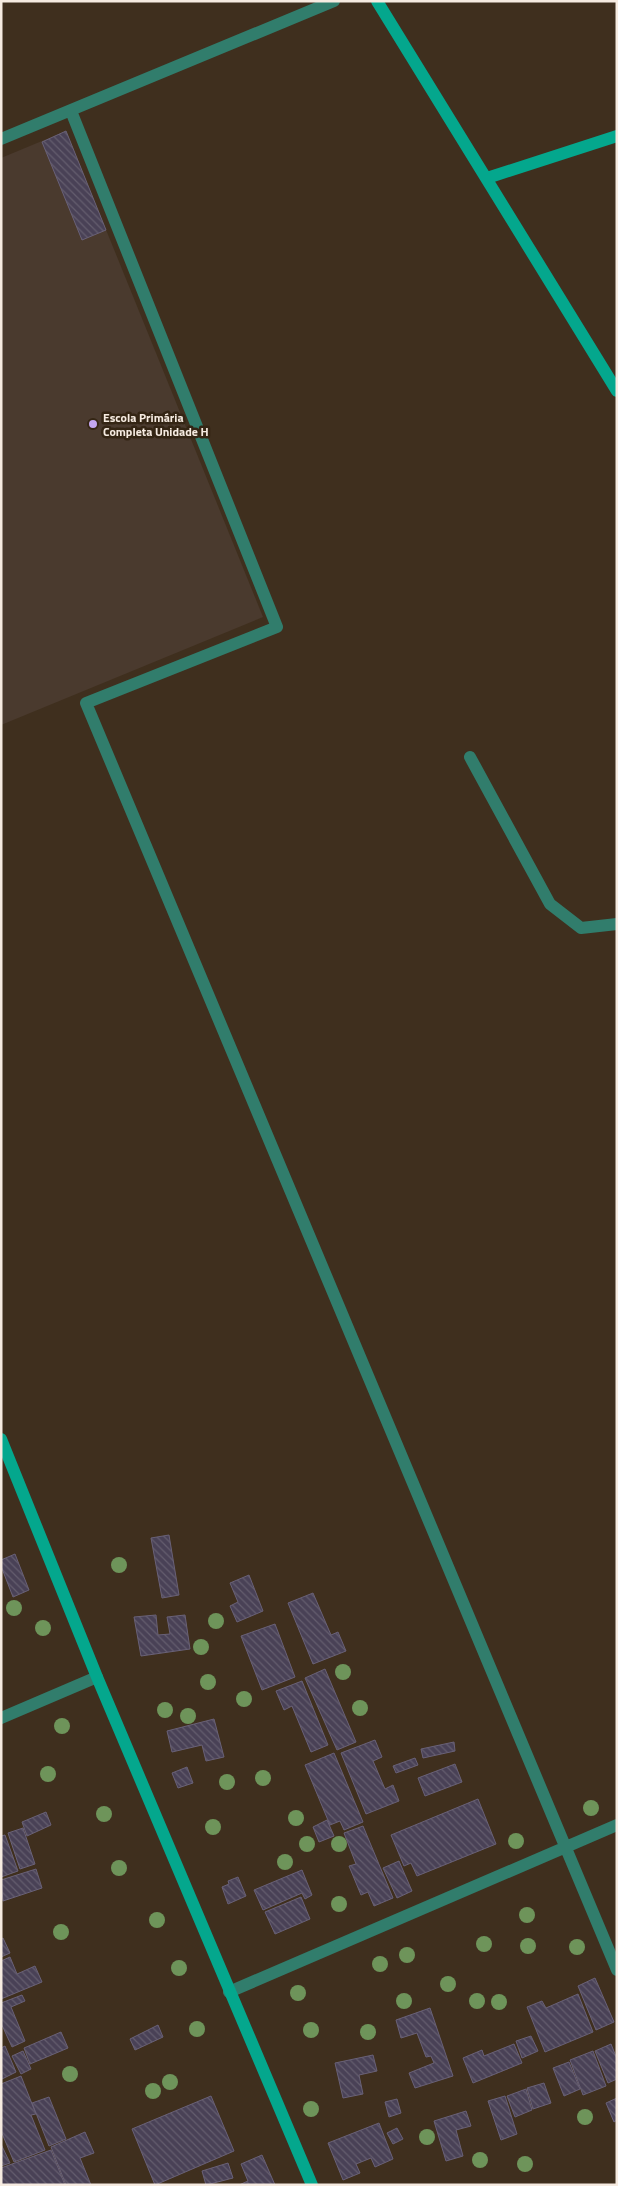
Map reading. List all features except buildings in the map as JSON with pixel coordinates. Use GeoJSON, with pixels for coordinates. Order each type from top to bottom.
{"type":"FeatureCollection","features":[{"type":"Feature","properties":{"kind":"street"},"geometry":{"type":"LineString","coordinates":[[1,139],[334,1]]}},
{"type":"Feature","properties":{"kind":"street"},"geometry":{"type":"LineString","coordinates":[[377,1],[617,391]]}},
{"type":"Feature","properties":{"kind":"street"},"geometry":{"type":"LineString","coordinates":[[71,111],[277,627],[86,703],[617,1970]]}},
{"type":"Feature","properties":{"kind":"street"},"geometry":{"type":"LineString","coordinates":[[487,178],[617,136]]}},
{"type":"Feature","properties":{"kind":"street"},"geometry":{"type":"LineString","coordinates":[[470,757],[550,904],[582,928],[617,924]]}},
{"type":"Feature","properties":{"kind":"street"},"geometry":{"type":"LineString","coordinates":[[1,1439],[97,1677],[196,1907],[229,1992],[312,2185]]}},
{"type":"Feature","properties":{"kind":"street"},"geometry":{"type":"LineString","coordinates":[[1,1718],[97,1677]]}},
{"type":"Feature","properties":{"kind":"street"},"geometry":{"type":"LineString","coordinates":[[229,1992],[617,1825]]}},
{"type":"Feature","properties":{"kind":"shaded area","name":"Escola Primária Completa Unidade H"},"geometry":{"type":"Polygon","coordinates":[[[66,131],[263,617],[1,725],[1,158],[66,131]]]}},
{"type":"Feature","properties":{"kind":"place","name":"Escola Primária Completa Unidade H"},"geometry":{"type":"Point","coordinates":[93,424]}}]}
